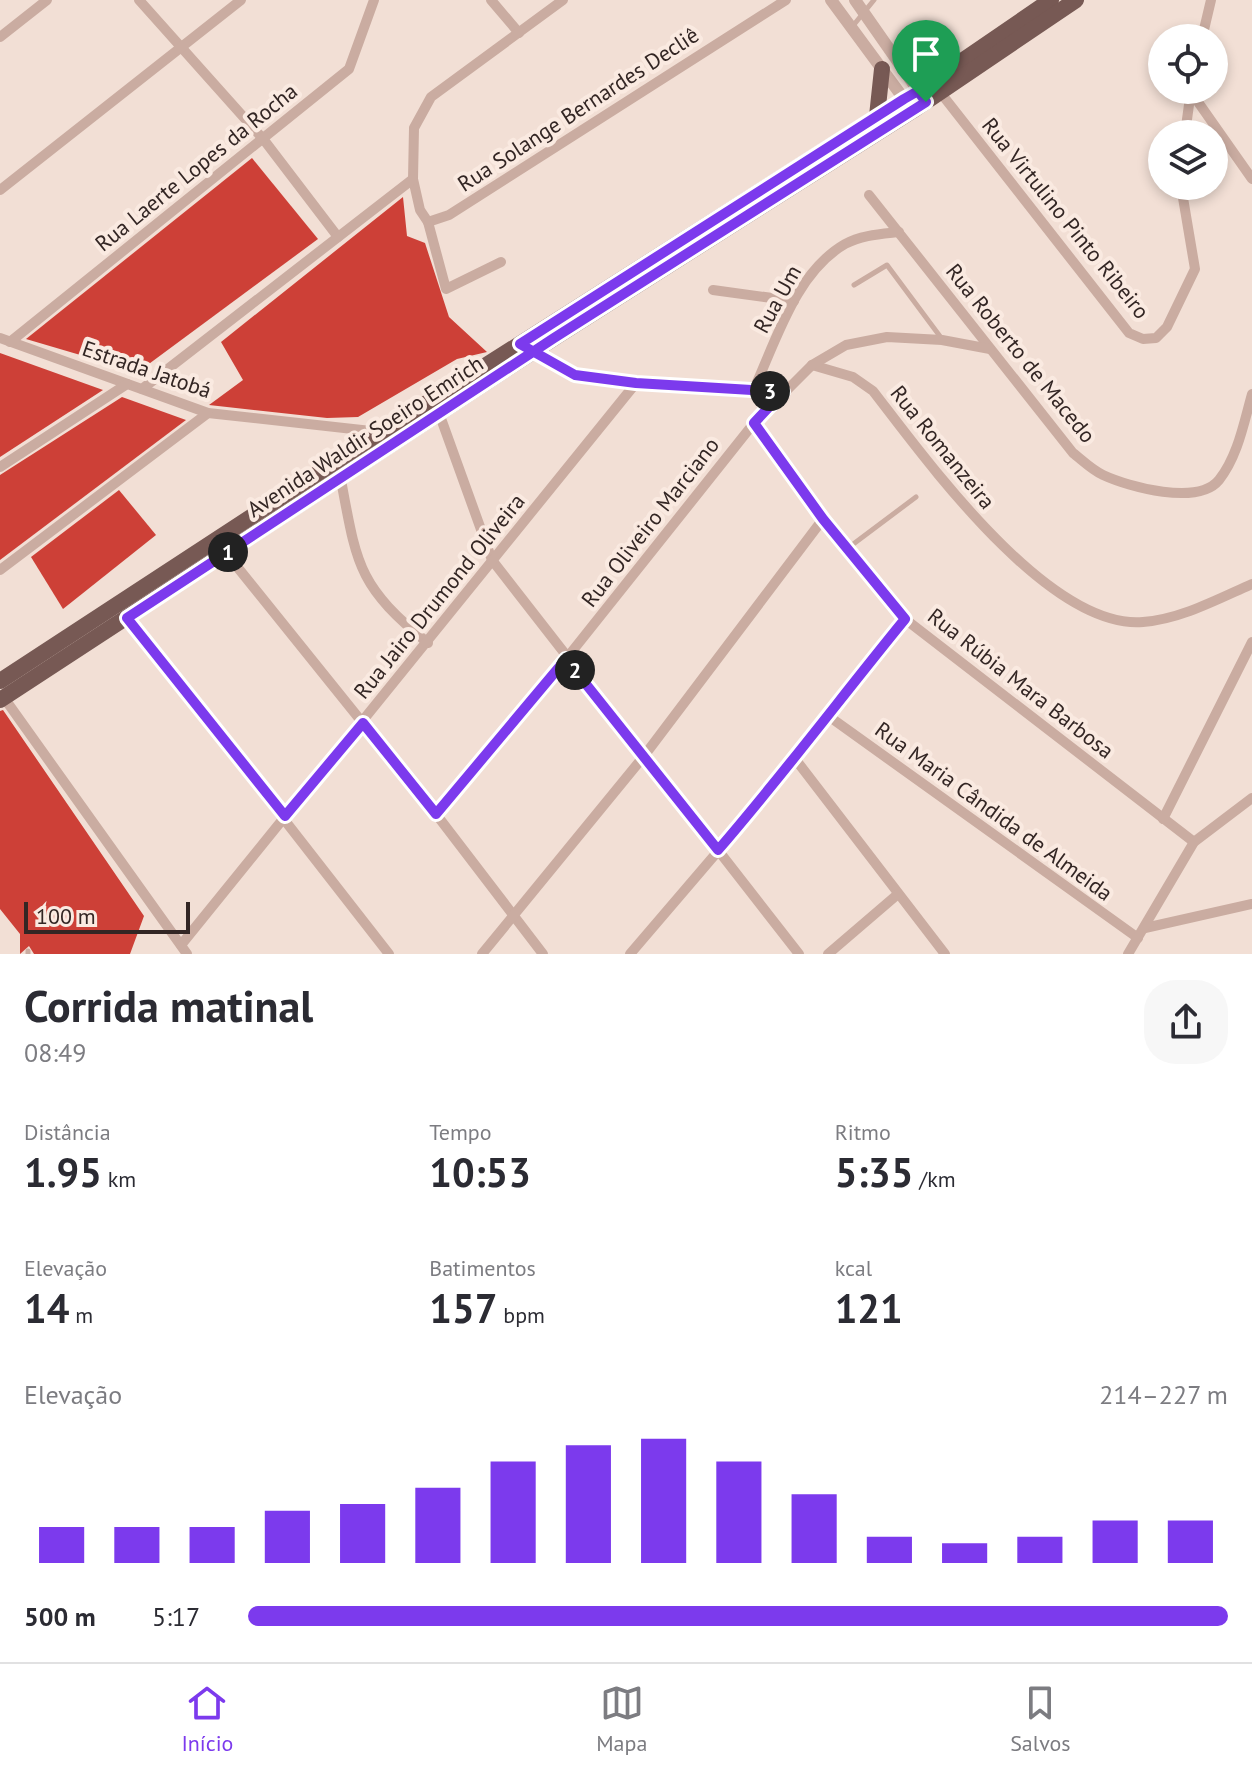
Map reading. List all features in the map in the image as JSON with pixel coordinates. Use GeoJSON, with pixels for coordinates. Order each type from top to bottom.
{"type":"FeatureCollection","features":[{"type":"Feature","properties":{"kind":"main road","name":"Avenida Waldir Soeiro Emrich"},"geometry":{"type":"LineString","coordinates":[[1,692],[127,618],[341,480],[439,413],[527,347],[877,116],[920,99],[1051,0]]}},
{"type":"Feature","properties":{"kind":"main road","name":"Avenida Waldir Soeiro Emrich"},"geometry":{"type":"LineString","coordinates":[[1,692],[381,432],[527,347],[1076,0]]}},
{"type":"Feature","properties":{"kind":"main road"},"geometry":{"type":"LineString","coordinates":[[877,116],[882,69]]}},
{"type":"Feature","properties":{"kind":"street"},"geometry":{"type":"LineString","coordinates":[[0,37],[47,0]]}},
{"type":"Feature","properties":{"kind":"street"},"geometry":{"type":"LineString","coordinates":[[139,0],[264,140],[338,237]]}},
{"type":"Feature","properties":{"kind":"street"},"geometry":{"type":"LineString","coordinates":[[0,190],[241,0]]}},
{"type":"Feature","properties":{"kind":"street","name":"Rua Laerte Lopes da Rocha"},"geometry":{"type":"LineString","coordinates":[[5,340],[264,140],[349,69],[374,0]]}},
{"type":"Feature","properties":{"kind":"street"},"geometry":{"type":"LineString","coordinates":[[491,0],[519,33]]}},
{"type":"Feature","properties":{"kind":"street"},"geometry":{"type":"LineString","coordinates":[[501,262],[446,289],[413,179],[414,128],[431,97],[563,0]]}},
{"type":"Feature","properties":{"kind":"street","name":"Rua Solange Bernardes Decliê"},"geometry":{"type":"LineString","coordinates":[[428,222],[449,215],[786,0]]}},
{"type":"Feature","properties":{"kind":"street"},"geometry":{"type":"LineString","coordinates":[[831,0],[882,69],[920,99]]}},
{"type":"Feature","properties":{"kind":"street"},"geometry":{"type":"LineString","coordinates":[[855,0],[920,99]]}},
{"type":"Feature","properties":{"kind":"street"},"geometry":{"type":"LineString","coordinates":[[1205,24],[1211,0]]}},
{"type":"Feature","properties":{"kind":"street","name":"Rua Virtulino Pinto Ribeiro"},"geometry":{"type":"LineString","coordinates":[[920,99],[1129,333],[1143,339],[1156,338],[1167,327],[1195,269],[1183,200]]}},
{"type":"Feature","properties":{"kind":"street"},"geometry":{"type":"LineString","coordinates":[[1200,104],[1252,179]]}},
{"type":"Feature","properties":{"kind":"street"},"geometry":{"type":"LineString","coordinates":[[142,389],[413,179]]}},
{"type":"Feature","properties":{"kind":"street","name":"Rua Roberto de Macedo"},"geometry":{"type":"LineString","coordinates":[[869,195],[1073,453],[1102,475],[1171,494],[1198,493],[1218,482],[1236,450],[1252,394]]}},
{"type":"Feature","properties":{"kind":"street","name":"Rua Um"},"geometry":{"type":"LineString","coordinates":[[754,389],[794,301],[818,266],[844,244],[899,232]]}},
{"type":"Feature","properties":{"kind":"street"},"geometry":{"type":"LineString","coordinates":[[713,290],[794,301]]}},
{"type":"Feature","properties":{"kind":"street","name":"Rua Oliveiro Marciano"},"geometry":{"type":"LineString","coordinates":[[436,814],[566,659],[754,423],[812,365],[846,345],[873,339],[916,336],[990,349]]}},
{"type":"Feature","properties":{"kind":"street","name":"Estrada Jatobá"},"geometry":{"type":"LineString","coordinates":[[5,340],[208,413],[381,432]]}},
{"type":"Feature","properties":{"kind":"street"},"geometry":{"type":"LineString","coordinates":[[527,347],[575,375],[636,383],[783,392]]}},
{"type":"Feature","properties":{"kind":"street","name":"Rua Romanzeira"},"geometry":{"type":"LineString","coordinates":[[812,365],[853,377],[873,391],[979,524],[1068,600],[1107,617],[1141,623],[1203,606],[1252,584]]}},
{"type":"Feature","properties":{"kind":"street","name":"Rua Jairo Drumond Oliveira"},"geometry":{"type":"LineString","coordinates":[[184,950],[285,816],[636,383]]}},
{"type":"Feature","properties":{"kind":"street"},"geometry":{"type":"LineString","coordinates":[[0,467],[127,384]]}},
{"type":"Feature","properties":{"kind":"street"},"geometry":{"type":"LineString","coordinates":[[0,570],[208,413]]}},
{"type":"Feature","properties":{"kind":"street"},"geometry":{"type":"LineString","coordinates":[[439,413],[492,560],[566,659],[799,954]]}},
{"type":"Feature","properties":{"kind":"street","name":"Rua Rúbia Mara Barbosa"},"geometry":{"type":"LineString","coordinates":[[754,423],[823,519],[905,619],[1194,842]]}},
{"type":"Feature","properties":{"kind":"street"},"geometry":{"type":"LineString","coordinates":[[341,480],[354,550],[374,593],[428,643]]}},
{"type":"Feature","properties":{"kind":"street"},"geometry":{"type":"LineString","coordinates":[[482,954],[644,756],[823,519]]}},
{"type":"Feature","properties":{"kind":"street"},"geometry":{"type":"LineString","coordinates":[[226,553],[436,814],[543,954]]}},
{"type":"Feature","properties":{"kind":"street"},"geometry":{"type":"LineString","coordinates":[[127,618],[285,816],[389,954]]}},
{"type":"Feature","properties":{"kind":"street"},"geometry":{"type":"LineString","coordinates":[[630,954],[796,760],[827,715],[905,619]]}},
{"type":"Feature","properties":{"kind":"street"},"geometry":{"type":"LineString","coordinates":[[1163,819],[1252,642]]}},
{"type":"Feature","properties":{"kind":"street"},"geometry":{"type":"LineString","coordinates":[[1,692],[184,950]]}},
{"type":"Feature","properties":{"kind":"street","name":"Rua Maria Cândida de Almeida"},"geometry":{"type":"LineString","coordinates":[[827,715],[1138,938]]}},
{"type":"Feature","properties":{"kind":"street"},"geometry":{"type":"LineString","coordinates":[[796,760],[945,954]]}},
{"type":"Feature","properties":{"kind":"street"},"geometry":{"type":"LineString","coordinates":[[1128,954],[1194,842],[1252,798]]}},
{"type":"Feature","properties":{"kind":"street"},"geometry":{"type":"LineString","coordinates":[[828,954],[898,894]]}},
{"type":"Feature","properties":{"kind":"street"},"geometry":{"type":"LineString","coordinates":[[1145,928],[1252,904]]}},
{"type":"Feature","properties":{"kind":"lane"},"geometry":{"type":"LineString","coordinates":[[851,28],[865,15],[874,0]]}},
{"type":"Feature","properties":{"kind":"lane"},"geometry":{"type":"LineString","coordinates":[[854,285],[887,265],[942,340]]}},
{"type":"Feature","properties":{"kind":"lane"},"geometry":{"type":"LineString","coordinates":[[847,549],[916,497]]}},
{"type":"Feature","properties":{"kind":"building"},"geometry":{"type":"Polygon","coordinates":[[[252,158],[318,239],[138,372],[26,339],[252,158]]]}},
{"type":"Feature","properties":{"kind":"building"},"geometry":{"type":"Polygon","coordinates":[[[403,197],[407,236],[425,243],[449,317],[487,352],[457,359],[358,417],[327,418],[209,405],[243,380],[221,342],[403,197]]]}},
{"type":"Feature","properties":{"kind":"building"},"geometry":{"type":"Polygon","coordinates":[[[0,353],[103,390],[0,457],[0,353]]]}},
{"type":"Feature","properties":{"kind":"building"},"geometry":{"type":"Polygon","coordinates":[[[122,397],[186,420],[0,560],[0,475],[122,397]]]}},
{"type":"Feature","properties":{"kind":"building"},"geometry":{"type":"Polygon","coordinates":[[[119,490],[156,535],[63,609],[31,557],[119,490]]]}},
{"type":"Feature","properties":{"kind":"building"},"geometry":{"type":"Polygon","coordinates":[[[3,710],[144,916],[130,954],[34,954],[29,946],[20,954],[20,934],[0,909],[0,711],[3,710]]]}},
{"type":"Feature","properties":{"kind":"route"},"geometry":{"type":"LineString","coordinates":[[926,102],[698,250],[554,338],[534,351],[439,413],[341,480],[127,618],[285,816],[363,723],[436,814],[566,659],[718,850],[796,760],[827,715],[905,619],[823,519],[754,423],[783,392],[636,383],[575,375],[534,351],[520,344],[904,99],[918,91],[926,102]]}}]}
